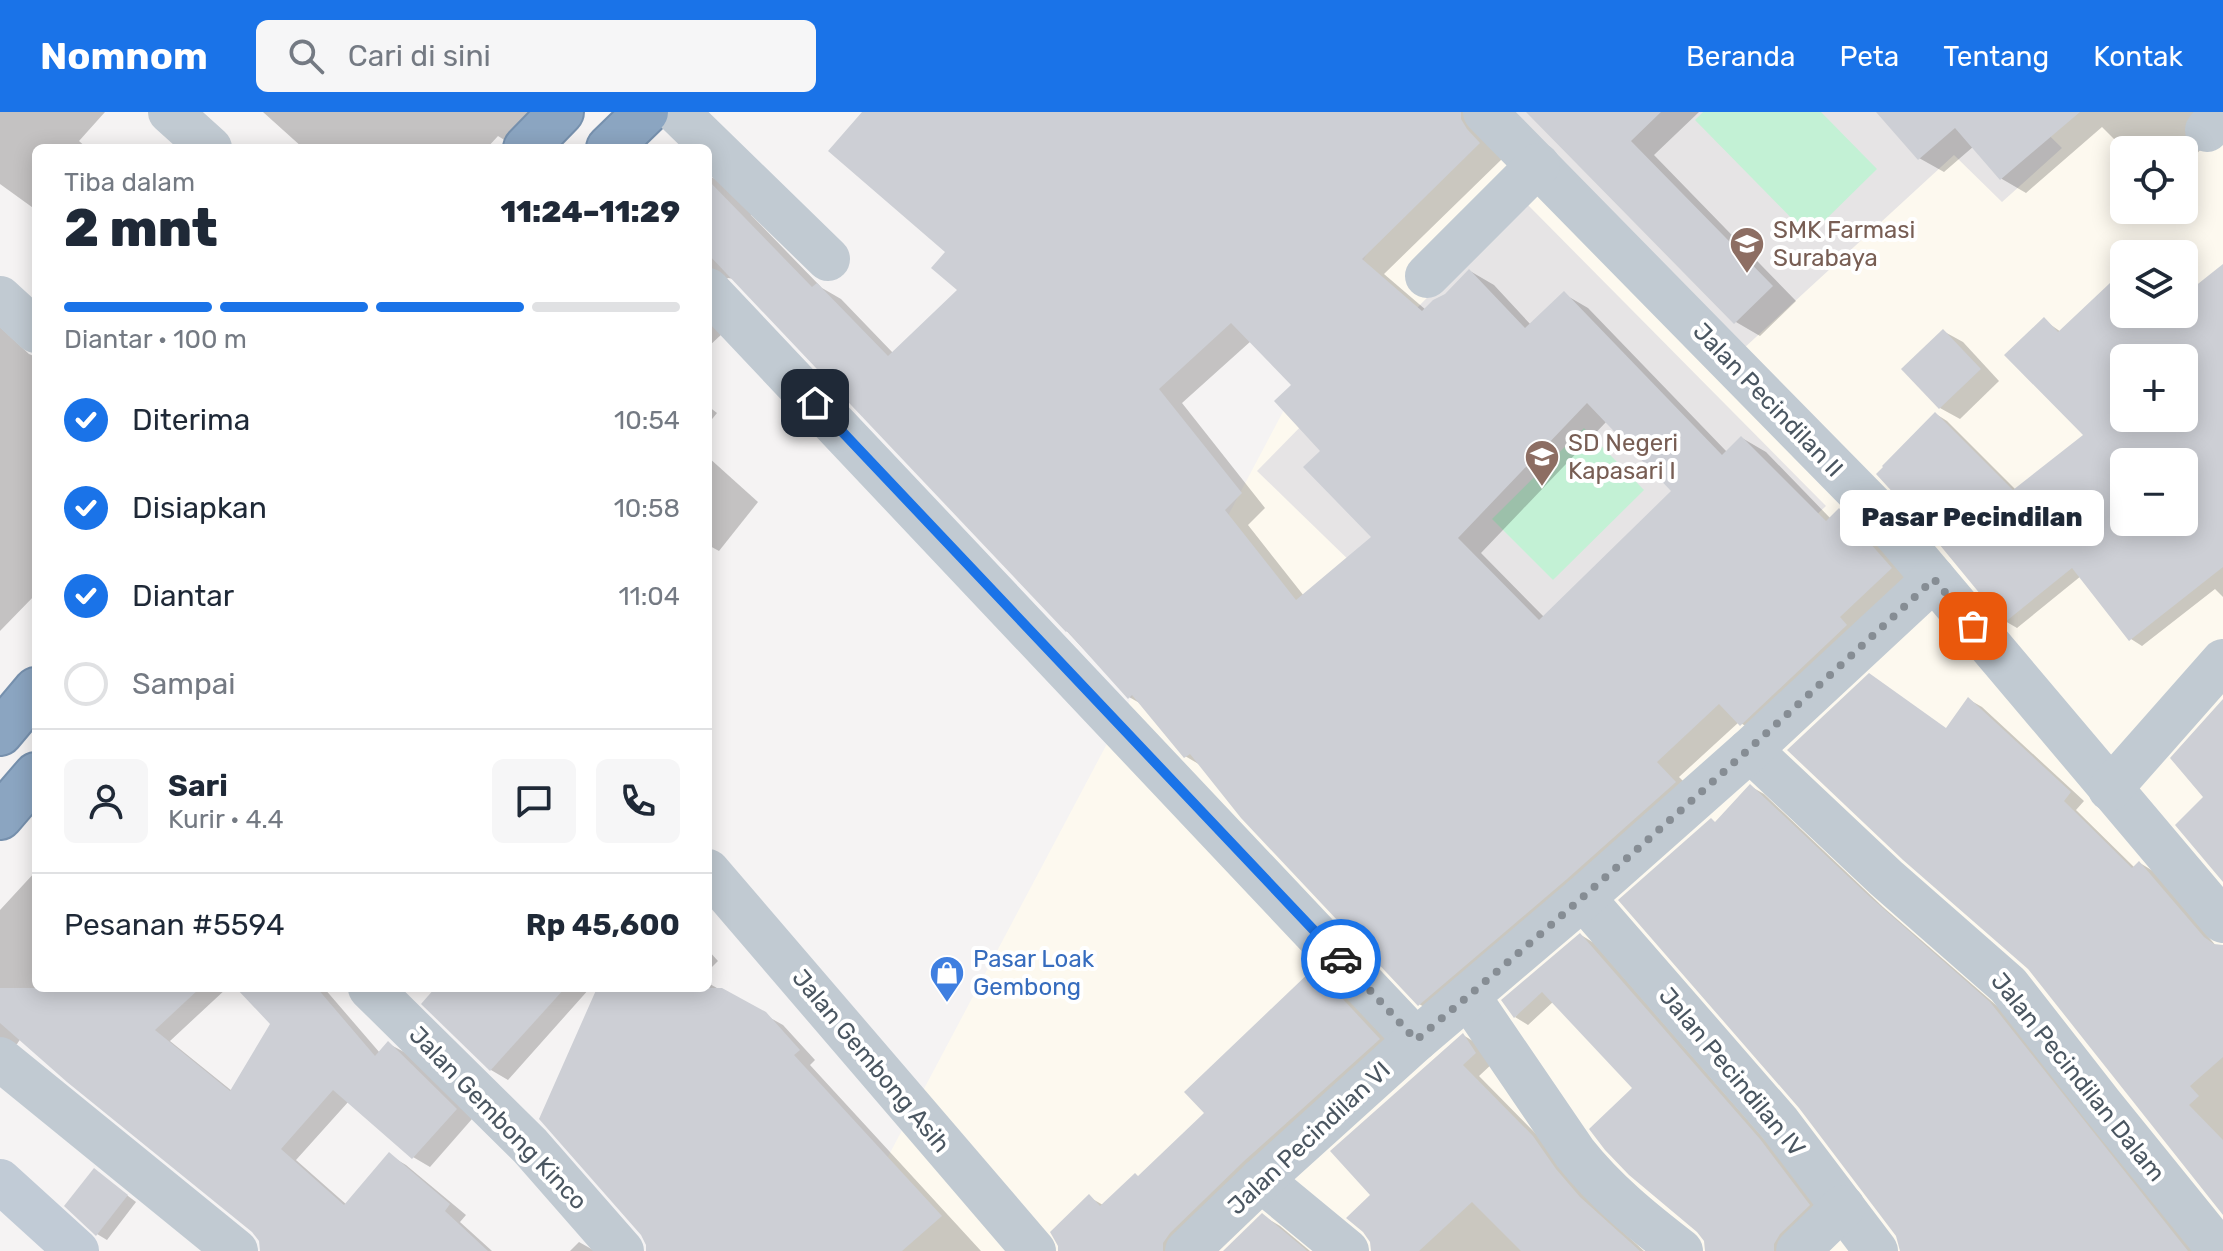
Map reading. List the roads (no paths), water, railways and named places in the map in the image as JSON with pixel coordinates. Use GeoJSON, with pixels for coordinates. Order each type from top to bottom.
{"type":"FeatureCollection","features":[{"type":"Feature","properties":{"kind":"highway"},"geometry":{"type":"LineString","coordinates":[[530,144],[561,112]]}},
{"type":"Feature","properties":{"kind":"highway"},"geometry":{"type":"LineString","coordinates":[[613,144],[646,112]]}},
{"type":"Feature","properties":{"kind":"highway"},"geometry":{"type":"LineString","coordinates":[[1,730],[32,695]]}},
{"type":"Feature","properties":{"kind":"highway"},"geometry":{"type":"LineString","coordinates":[[0,817],[32,780]]}},
{"type":"Feature","properties":{"kind":"street"},"geometry":{"type":"LineString","coordinates":[[170,112],[206,144]]}},
{"type":"Feature","properties":{"kind":"street"},"geometry":{"type":"LineString","coordinates":[[677,112],[710,144]]}},
{"type":"Feature","properties":{"kind":"street","name":"Jalan Pecindilan II"},"geometry":{"type":"LineString","coordinates":[[1485,112],[1874,508],[2223,921]]}},
{"type":"Feature","properties":{"kind":"street"},"geometry":{"type":"LineString","coordinates":[[712,146],[828,259]]}},
{"type":"Feature","properties":{"kind":"street"},"geometry":{"type":"LineString","coordinates":[[1427,276],[1538,165]]}},
{"type":"Feature","properties":{"kind":"street"},"geometry":{"type":"LineString","coordinates":[[712,294],[1416,1040]]}},
{"type":"Feature","properties":{"kind":"street"},"geometry":{"type":"LineString","coordinates":[[0,298],[32,327]]}},
{"type":"Feature","properties":{"kind":"street","name":"Jalan Pecindilan VI"},"geometry":{"type":"LineString","coordinates":[[1187,1251],[1416,1040],[1750,750],[1934,579]]}},
{"type":"Feature","properties":{"kind":"street"},"geometry":{"type":"LineString","coordinates":[[2110,789],[2223,661]]}},
{"type":"Feature","properties":{"kind":"street","name":"Jalan Pecindilan Dalam"},"geometry":{"type":"LineString","coordinates":[[1750,750],[1886,878],[2008,985],[2220,1251]]}},
{"type":"Feature","properties":{"kind":"street","name":"Jalan Gembong Asih"},"geometry":{"type":"LineString","coordinates":[[712,876],[1034,1251]]}},
{"type":"Feature","properties":{"kind":"street","name":"Jalan Pecindilan IV"},"geometry":{"type":"LineString","coordinates":[[1583,898],[1779,1123],[1876,1251]]}},
{"type":"Feature","properties":{"kind":"street","name":"Jalan Gembong Kinco"},"geometry":{"type":"LineString","coordinates":[[374,992],[530,1146],[622,1251]]}},
{"type":"Feature","properties":{"kind":"street"},"geometry":{"type":"LineString","coordinates":[[1468,996],[1591,1173],[1638,1218],[1681,1251]]}},
{"type":"Feature","properties":{"kind":"street"},"geometry":{"type":"LineString","coordinates":[[0,1059],[236,1251]]}},
{"type":"Feature","properties":{"kind":"street"},"geometry":{"type":"LineString","coordinates":[[1261,1180],[1347,1251]]}},
{"type":"Feature","properties":{"kind":"street"},"geometry":{"type":"LineString","coordinates":[[0,1181],[77,1251]]}},
{"type":"Feature","properties":{"kind":"street"},"geometry":{"type":"LineString","coordinates":[[1798,1251],[1843,1207]]}},
{"type":"Feature","properties":{"kind":"place","name":"SMK Farmasi Surabaya"},"geometry":{"type":"Point","coordinates":[1747,275]}},
{"type":"Feature","properties":{"kind":"place","name":"SD Negeri Kapasari I"},"geometry":{"type":"Point","coordinates":[1542,488]}},
{"type":"Feature","properties":{"kind":"place","name":"Pasar Pecindilan"},"geometry":{"type":"Point","coordinates":[1973,626]}},
{"type":"Feature","properties":{"kind":"place","name":"Pasar Loak Gembong"},"geometry":{"type":"Point","coordinates":[947,1004]}}]}
